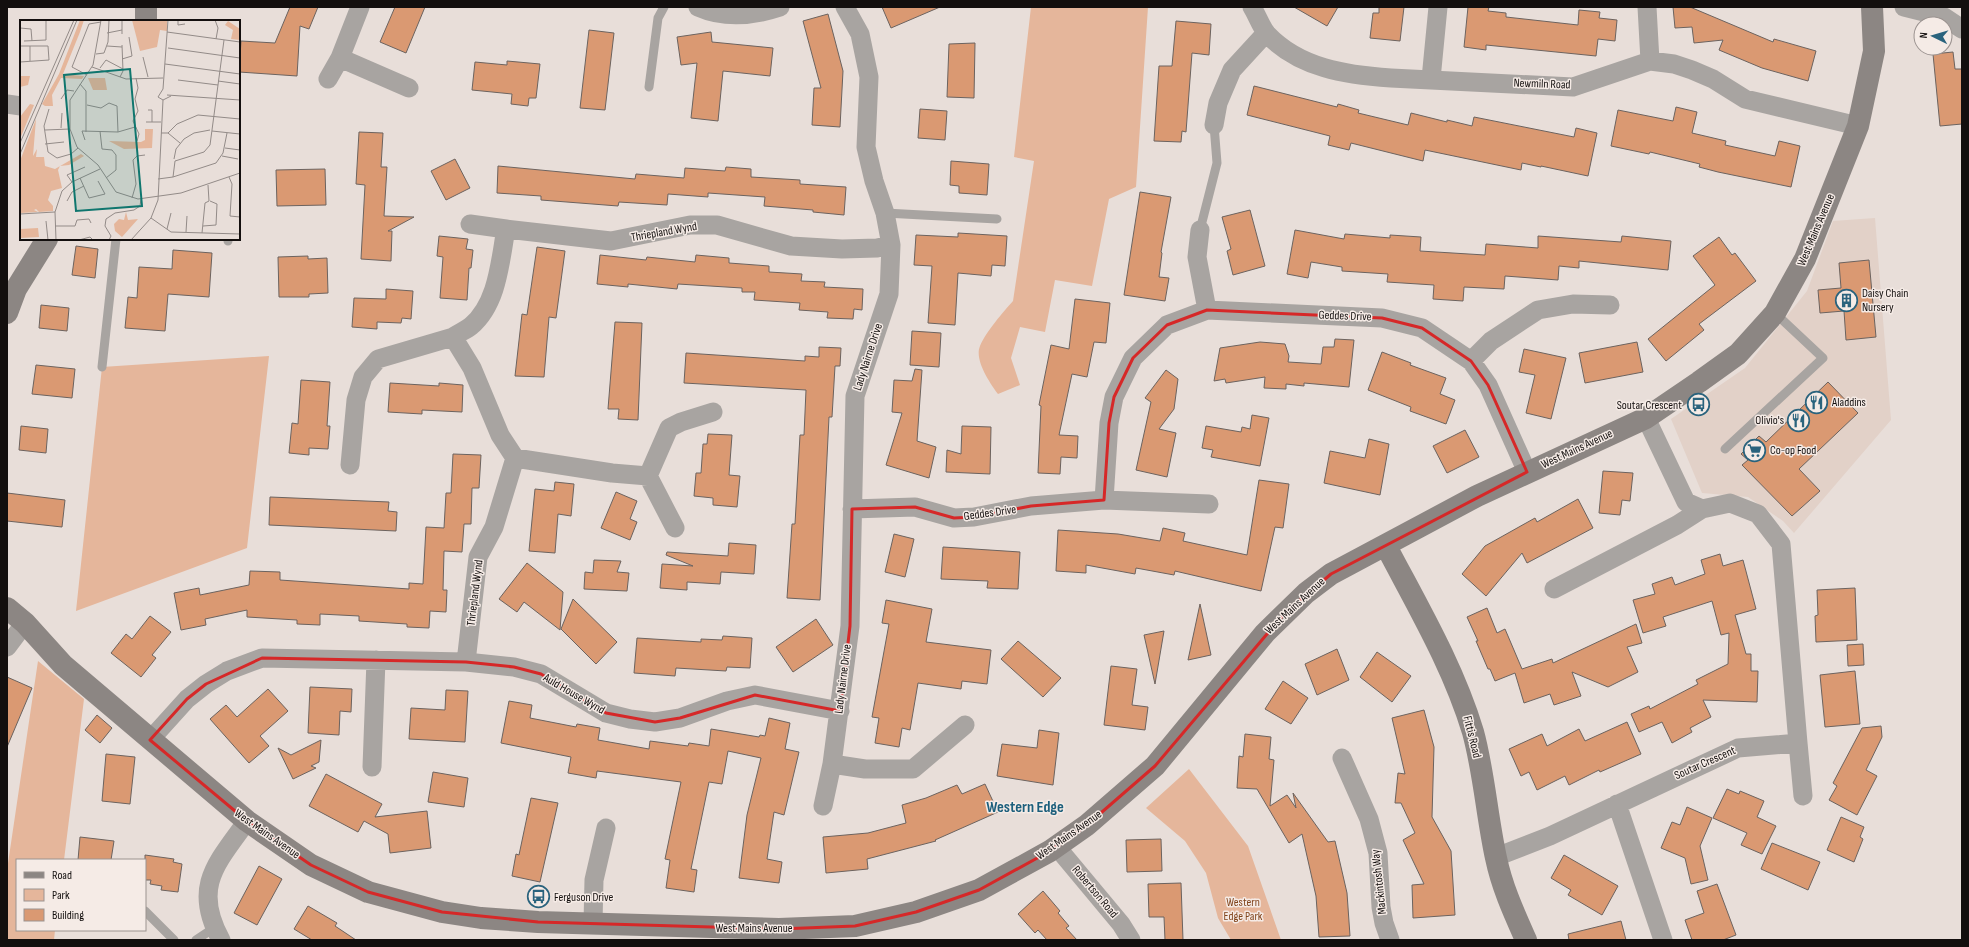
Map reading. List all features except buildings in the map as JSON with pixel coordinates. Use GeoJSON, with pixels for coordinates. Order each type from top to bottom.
{"type":"FeatureCollection","features":[{"type":"Feature","properties":{"kind":"street"},"geometry":{"type":"LineString","coordinates":[[146,7],[146,20]]}},
{"type":"Feature","properties":{"kind":"street"},"geometry":{"type":"LineString","coordinates":[[328,79],[340,58],[360,7]]}},
{"type":"Feature","properties":{"kind":"street"},"geometry":{"type":"LineString","coordinates":[[698,7],[710,12],[744,16],[780,7]]}},
{"type":"Feature","properties":{"kind":"street","name":"Lady Nairne Drive"},"geometry":{"type":"LineString","coordinates":[[823,806],[832,764],[840,711],[850,626],[855,396],[889,294],[891,245],[885,213],[874,181],[866,148],[869,77],[860,34],[845,7]]}},
{"type":"Feature","properties":{"kind":"street","name":"Newmiln Road"},"geometry":{"type":"LineString","coordinates":[[1252,7],[1266,33],[1287,51],[1310,63],[1334,71],[1362,76],[1573,87],[1650,61],[1674,64],[1692,70],[1714,79],[1745,99],[1858,126]]}},
{"type":"Feature","properties":{"kind":"street"},"geometry":{"type":"LineString","coordinates":[[1431,79],[1438,7]]}},
{"type":"Feature","properties":{"kind":"street"},"geometry":{"type":"LineString","coordinates":[[1647,7],[1650,61]]}},
{"type":"Feature","properties":{"kind":"street","name":"West Mains Avenue"},"geometry":{"type":"LineString","coordinates":[[7,608],[25,624],[63,665],[247,821],[311,865],[368,892],[442,912],[481,918],[780,935],[855,926],[916,912],[979,890],[1056,846],[1087,825],[1155,766],[1266,633],[1295,603],[1331,574],[1357,559],[1386,546],[1477,496],[1646,418],[1738,354],[1775,313],[1805,259],[1858,126],[1874,51],[1872,7]]}},
{"type":"Feature","properties":{"kind":"street"},"geometry":{"type":"LineString","coordinates":[[1904,7],[1944,17],[1962,29]]}},
{"type":"Feature","properties":{"kind":"street"},"geometry":{"type":"LineString","coordinates":[[1214,125],[1218,103],[1232,70],[1266,33]]}},
{"type":"Feature","properties":{"kind":"street"},"geometry":{"type":"LineString","coordinates":[[340,58],[408,88]]}},
{"type":"Feature","properties":{"kind":"street"},"geometry":{"type":"LineString","coordinates":[[7,104],[20,106]]}},
{"type":"Feature","properties":{"kind":"street","name":"Thriepland Wynd"},"geometry":{"type":"LineString","coordinates":[[470,224],[611,241],[690,225],[717,225],[791,246],[842,250],[891,245]]}},
{"type":"Feature","properties":{"kind":"street"},"geometry":{"type":"LineString","coordinates":[[350,465],[356,400],[363,377],[378,359],[453,337],[471,326],[486,308],[498,276],[506,229]]}},
{"type":"Feature","properties":{"kind":"street"},"geometry":{"type":"LineString","coordinates":[[1200,230],[1197,257],[1207,310]]}},
{"type":"Feature","properties":{"kind":"street"},"geometry":{"type":"LineString","coordinates":[[7,313],[16,289],[46,240]]}},
{"type":"Feature","properties":{"kind":"street"},"geometry":{"type":"LineString","coordinates":[[1471,361],[1492,341],[1538,310],[1573,304],[1610,305]]}},
{"type":"Feature","properties":{"kind":"street","name":"Geddes Drive"},"geometry":{"type":"LineString","coordinates":[[1104,500],[1109,423],[1114,397],[1133,358],[1167,325],[1207,310],[1382,318],[1422,328],[1471,361],[1488,386],[1527,472]]}},
{"type":"Feature","properties":{"kind":"street"},"geometry":{"type":"LineString","coordinates":[[453,337],[472,368],[490,407],[500,435],[515,458],[597,471],[648,476]]}},
{"type":"Feature","properties":{"kind":"street"},"geometry":{"type":"LineString","coordinates":[[648,476],[668,428],[681,422],[713,412]]}},
{"type":"Feature","properties":{"kind":"street"},"geometry":{"type":"LineString","coordinates":[[1646,418],[1686,502],[1702,509]]}},
{"type":"Feature","properties":{"kind":"street","name":"Thriepland Wynd"},"geometry":{"type":"LineString","coordinates":[[466,662],[478,557],[494,526],[515,458]]}},
{"type":"Feature","properties":{"kind":"street"},"geometry":{"type":"LineString","coordinates":[[648,476],[675,528]]}},
{"type":"Feature","properties":{"kind":"street","name":"Geddes Drive"},"geometry":{"type":"LineString","coordinates":[[852,508],[915,507],[954,518],[974,517],[1031,506],[1104,500],[1209,504]]}},
{"type":"Feature","properties":{"kind":"street"},"geometry":{"type":"LineString","coordinates":[[1554,590],[1677,525],[1702,509],[1730,503],[1758,514],[1781,544],[1803,796]]}},
{"type":"Feature","properties":{"kind":"street","name":"Fittis Road"},"geometry":{"type":"LineString","coordinates":[[1386,546],[1439,644],[1460,693],[1473,734],[1496,857],[1505,894],[1526,940]]}},
{"type":"Feature","properties":{"kind":"street"},"geometry":{"type":"LineString","coordinates":[[7,647],[25,624]]}},
{"type":"Feature","properties":{"kind":"street","name":"Auld House Wynd"},"geometry":{"type":"LineString","coordinates":[[150,740],[187,699],[206,684],[227,672],[262,658],[466,662],[514,667],[541,674],[606,713],[630,719],[655,722],[680,718],[727,701],[755,695],[840,711]]}},
{"type":"Feature","properties":{"kind":"street"},"geometry":{"type":"LineString","coordinates":[[372,767],[376,660]]}},
{"type":"Feature","properties":{"kind":"street"},"geometry":{"type":"LineString","coordinates":[[832,764],[865,769],[913,769],[965,725]]}},
{"type":"Feature","properties":{"kind":"street","name":"Soutar Crescent"},"geometry":{"type":"LineString","coordinates":[[1496,857],[1550,836],[1738,748],[1798,743]]}},
{"type":"Feature","properties":{"kind":"street","name":"Mackintosh Way"},"geometry":{"type":"LineString","coordinates":[[1342,758],[1369,819],[1378,853],[1381,907],[1384,923],[1390,940]]}},
{"type":"Feature","properties":{"kind":"street"},"geometry":{"type":"LineString","coordinates":[[1617,804],[1663,940]]}},
{"type":"Feature","properties":{"kind":"street"},"geometry":{"type":"LineString","coordinates":[[218,934],[208,909],[207,890],[211,874],[247,821]]}},
{"type":"Feature","properties":{"kind":"street"},"geometry":{"type":"LineString","coordinates":[[593,924],[594,880],[606,828]]}},
{"type":"Feature","properties":{"kind":"street","name":"Robertson Road"},"geometry":{"type":"LineString","coordinates":[[1056,846],[1121,924],[1131,940]]}},
{"type":"Feature","properties":{"kind":"lane"},"geometry":{"type":"LineString","coordinates":[[649,87],[658,18],[664,7]]}},
{"type":"Feature","properties":{"kind":"lane"},"geometry":{"type":"LineString","coordinates":[[1200,230],[1217,164],[1214,125]]}},
{"type":"Feature","properties":{"kind":"lane"},"geometry":{"type":"LineString","coordinates":[[885,213],[997,219]]}},
{"type":"Feature","properties":{"kind":"lane"},"geometry":{"type":"LineString","coordinates":[[102,367],[116,240]]}},
{"type":"Feature","properties":{"kind":"lane"},"geometry":{"type":"LineString","coordinates":[[1725,449],[1823,358],[1775,313]]}},
{"type":"Feature","properties":{"kind":"lane"},"geometry":{"type":"LineString","coordinates":[[146,912],[174,940]]}},
{"type":"Feature","properties":{"kind":"lane"},"geometry":{"type":"LineString","coordinates":[[196,940],[218,934]]}},
{"type":"Feature","properties":{"kind":"highlighted area"},"geometry":{"type":"Polygon","coordinates":[[[1207,310],[1382,318],[1422,328],[1471,361],[1488,385],[1527,472],[1331,574],[1284,614],[1155,766],[1087,825],[1050,851],[979,890],[916,912],[855,926],[779,929],[673,927],[538,922],[442,912],[368,892],[311,865],[247,821],[150,740],[187,699],[206,684],[262,658],[466,662],[514,667],[541,674],[606,713],[655,722],[680,718],[755,695],[840,711],[850,626],[852,509],[915,507],[954,518],[974,517],[1031,506],[1104,500],[1109,423],[1114,397],[1133,358],[1167,325],[1207,310]]]}},
{"type":"Feature","properties":{"kind":"shaded area"},"geometry":{"type":"Polygon","coordinates":[[[1875,218],[1891,420],[1794,533],[1783,521],[1748,497],[1702,493],[1671,419],[1745,368],[1807,291],[1833,221],[1875,218]]]}},
{"type":"Feature","properties":{"kind":"green space"},"geometry":{"type":"Polygon","coordinates":[[[1031,7],[1148,7],[1136,187],[1109,199],[1092,286],[1055,280],[1045,332],[1020,327],[1011,358],[1020,385],[998,394],[984,371],[979,358],[979,352],[980,346],[986,335],[1013,301],[1034,161],[1014,157],[1031,7]]]}},
{"type":"Feature","properties":{"kind":"green space"},"geometry":{"type":"Polygon","coordinates":[[[269,356],[247,548],[76,611],[102,367],[269,356]]]}},
{"type":"Feature","properties":{"kind":"green space"},"geometry":{"type":"Polygon","coordinates":[[[38,661],[84,699],[64,859],[16,859],[16,931],[55,931],[54,940],[7,940],[7,870],[38,661]]]}},
{"type":"Feature","properties":{"kind":"green space","name":"Western Edge Park"},"geometry":{"type":"Polygon","coordinates":[[[1189,769],[1248,846],[1281,940],[1231,940],[1218,918],[1206,873],[1185,841],[1146,808],[1189,769]]]}},
{"type":"Feature","properties":{"kind":"place","name":"Daisy Chain Nursery"},"geometry":{"type":"Point","coordinates":[1846,300]}},
{"type":"Feature","properties":{"kind":"place","name":"Aladdins"},"geometry":{"type":"Point","coordinates":[1816,402]}},
{"type":"Feature","properties":{"kind":"place","name":"Soutar Crescent"},"geometry":{"type":"Point","coordinates":[1698,405]}},
{"type":"Feature","properties":{"kind":"place","name":"Olivio's"},"geometry":{"type":"Point","coordinates":[1799,420]}},
{"type":"Feature","properties":{"kind":"place","name":"Co-op Food"},"geometry":{"type":"Point","coordinates":[1755,450]}},
{"type":"Feature","properties":{"kind":"place","name":"Ferguson Drive"},"geometry":{"type":"Point","coordinates":[538,897]}},
{"type":"Feature","properties":{"kind":"district","name":"Western Edge"},"geometry":{"type":"Point","coordinates":[1025,807]}}]}
